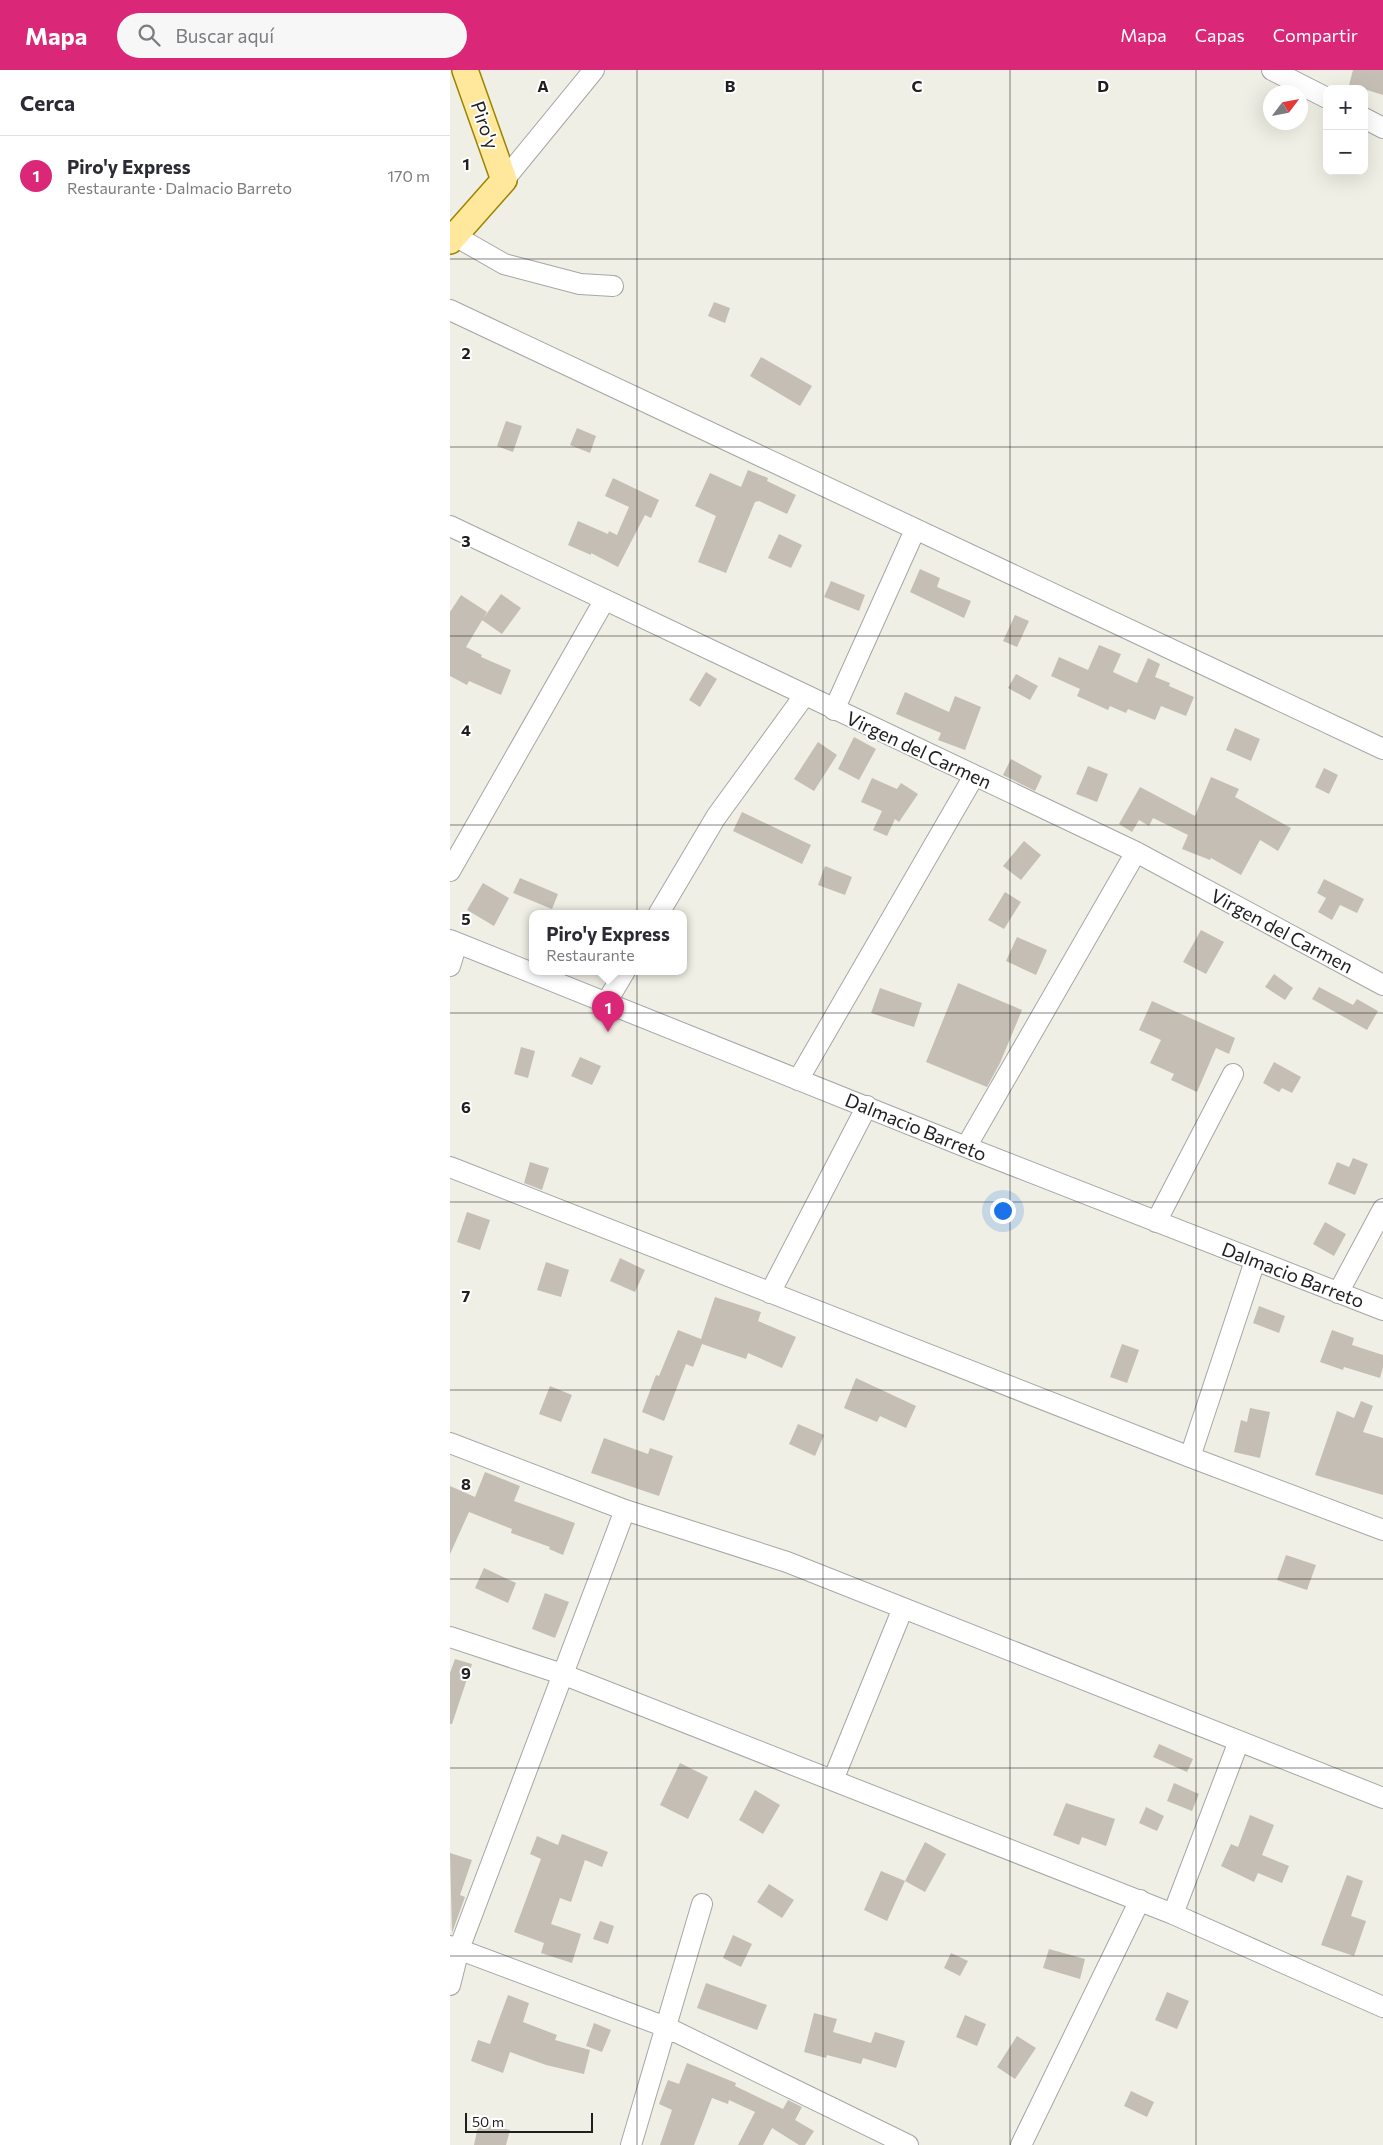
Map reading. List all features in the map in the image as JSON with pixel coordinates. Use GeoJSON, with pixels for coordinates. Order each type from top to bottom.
{"type":"FeatureCollection","features":[{"type":"Feature","properties":{"kind":"main road","name":"Piro'y"},"geometry":{"type":"LineString","coordinates":[[465,70],[504,180]]}},
{"type":"Feature","properties":{"kind":"main road"},"geometry":{"type":"LineString","coordinates":[[452,238],[504,180]]}},
{"type":"Feature","properties":{"kind":"street"},"geometry":{"type":"LineString","coordinates":[[504,180],[594,70]]}},
{"type":"Feature","properties":{"kind":"street"},"geometry":{"type":"LineString","coordinates":[[1272,70],[1323,96]]}},
{"type":"Feature","properties":{"kind":"street"},"geometry":{"type":"LineString","coordinates":[[452,238],[504,264],[580,284],[613,286]]}},
{"type":"Feature","properties":{"kind":"street"},"geometry":{"type":"LineString","coordinates":[[450,310],[1383,749]]}},
{"type":"Feature","properties":{"kind":"street","name":"Virgen del Carmen"},"geometry":{"type":"LineString","coordinates":[[450,526],[604,602],[1136,852],[1383,985]]}},
{"type":"Feature","properties":{"kind":"street"},"geometry":{"type":"LineString","coordinates":[[834,710],[915,530]]}},
{"type":"Feature","properties":{"kind":"street"},"geometry":{"type":"LineString","coordinates":[[450,871],[604,602]]}},
{"type":"Feature","properties":{"kind":"street"},"geometry":{"type":"LineString","coordinates":[[661,910],[716,817],[804,696]]}},
{"type":"Feature","properties":{"kind":"street"},"geometry":{"type":"LineString","coordinates":[[798,1080],[974,776]]}},
{"type":"Feature","properties":{"kind":"street"},"geometry":{"type":"LineString","coordinates":[[966,1147],[1136,852]]}},
{"type":"Feature","properties":{"kind":"street"},"geometry":{"type":"LineString","coordinates":[[450,966],[453,942]]}},
{"type":"Feature","properties":{"kind":"street","name":"Dalmacio Barreto"},"geometry":{"type":"LineString","coordinates":[[453,942],[529,972]]}},
{"type":"Feature","properties":{"kind":"street","name":"Dalmacio Barreto"},"geometry":{"type":"LineString","coordinates":[[536,975],[966,1147],[1383,1310]]}},
{"type":"Feature","properties":{"kind":"street"},"geometry":{"type":"LineString","coordinates":[[606,1003],[623,975]]}},
{"type":"Feature","properties":{"kind":"street"},"geometry":{"type":"LineString","coordinates":[[1156,1222],[1233,1074]]}},
{"type":"Feature","properties":{"kind":"street"},"geometry":{"type":"LineString","coordinates":[[770,1292],[866,1106]]}},
{"type":"Feature","properties":{"kind":"street"},"geometry":{"type":"LineString","coordinates":[[450,1167],[1190,1457],[1383,1530]]}},
{"type":"Feature","properties":{"kind":"street"},"geometry":{"type":"LineString","coordinates":[[1338,1293],[1383,1209]]}},
{"type":"Feature","properties":{"kind":"street"},"geometry":{"type":"LineString","coordinates":[[1190,1457],[1255,1261]]}},
{"type":"Feature","properties":{"kind":"street"},"geometry":{"type":"LineString","coordinates":[[450,1443],[625,1510],[787,1562],[1383,1798]]}},
{"type":"Feature","properties":{"kind":"street"},"geometry":{"type":"LineString","coordinates":[[450,1985],[454,1948],[625,1510]]}},
{"type":"Feature","properties":{"kind":"street"},"geometry":{"type":"LineString","coordinates":[[833,1780],[903,1608]]}},
{"type":"Feature","properties":{"kind":"street"},"geometry":{"type":"LineString","coordinates":[[450,1637],[562,1674],[1140,1900],[1383,2007]]}},
{"type":"Feature","properties":{"kind":"street"},"geometry":{"type":"LineString","coordinates":[[1174,1914],[1239,1741]]}},
{"type":"Feature","properties":{"kind":"street"},"geometry":{"type":"LineString","coordinates":[[1021,2145],[1140,1900]]}},
{"type":"Feature","properties":{"kind":"street"},"geometry":{"type":"LineString","coordinates":[[631,2145],[702,1904]]}},
{"type":"Feature","properties":{"kind":"street"},"geometry":{"type":"LineString","coordinates":[[454,1948],[666,2027],[908,2145]]}},
{"type":"Feature","properties":{"kind":"building"},"geometry":{"type":"Polygon","coordinates":[[[1353,70],[1383,70],[1383,95],[1368,90],[1368,85],[1349,85],[1353,70]]]}},
{"type":"Feature","properties":{"kind":"building"},"geometry":{"type":"Polygon","coordinates":[[[714,302],[730,308],[725,323],[708,316],[714,302]]]}},
{"type":"Feature","properties":{"kind":"building"},"geometry":{"type":"Polygon","coordinates":[[[761,357],[812,386],[800,406],[750,376],[761,357]]]}},
{"type":"Feature","properties":{"kind":"building"},"geometry":{"type":"Polygon","coordinates":[[[506,421],[522,426],[513,452],[497,446],[506,421]]]}},
{"type":"Feature","properties":{"kind":"building"},"geometry":{"type":"Polygon","coordinates":[[[577,428],[596,436],[590,453],[570,445],[577,428]]]}},
{"type":"Feature","properties":{"kind":"building"},"geometry":{"type":"Polygon","coordinates":[[[748,470],[768,478],[767,481],[796,495],[787,514],[759,501],[755,502],[726,573],[698,562],[716,516],[695,506],[710,473],[741,487],[748,470]]]}},
{"type":"Feature","properties":{"kind":"building"},"geometry":{"type":"Polygon","coordinates":[[[613,478],[659,500],[651,518],[645,515],[618,567],[591,553],[591,555],[568,545],[578,521],[608,534],[609,531],[617,535],[629,507],[605,496],[613,478]]]}},
{"type":"Feature","properties":{"kind":"building"},"geometry":{"type":"Polygon","coordinates":[[[779,534],[802,545],[791,568],[768,558],[779,534]]]}},
{"type":"Feature","properties":{"kind":"building"},"geometry":{"type":"Polygon","coordinates":[[[920,569],[940,578],[937,587],[971,601],[964,618],[910,592],[920,569]]]}},
{"type":"Feature","properties":{"kind":"building"},"geometry":{"type":"Polygon","coordinates":[[[831,581],[865,595],[859,611],[824,597],[831,581]]]}},
{"type":"Feature","properties":{"kind":"building"},"geometry":{"type":"Polygon","coordinates":[[[501,594],[521,608],[502,634],[482,620],[501,594]]]}},
{"type":"Feature","properties":{"kind":"building"},"geometry":{"type":"Polygon","coordinates":[[[461,595],[487,612],[466,647],[482,655],[481,657],[511,670],[501,695],[469,681],[467,685],[450,676],[450,612],[461,595]]]}},
{"type":"Feature","properties":{"kind":"building"},"geometry":{"type":"Polygon","coordinates":[[[1015,615],[1029,621],[1017,647],[1003,641],[1015,615]]]}},
{"type":"Feature","properties":{"kind":"building"},"geometry":{"type":"Polygon","coordinates":[[[1099,645],[1121,654],[1113,672],[1137,683],[1148,658],[1160,664],[1155,677],[1170,683],[1169,686],[1194,697],[1186,716],[1161,706],[1155,720],[1128,709],[1126,713],[1110,706],[1108,710],[1077,696],[1080,689],[1051,676],[1059,657],[1088,670],[1099,645]]]}},
{"type":"Feature","properties":{"kind":"building"},"geometry":{"type":"Polygon","coordinates":[[[706,672],[717,679],[700,707],[689,700],[706,672]]]}},
{"type":"Feature","properties":{"kind":"building"},"geometry":{"type":"Polygon","coordinates":[[[1016,674],[1038,686],[1030,700],[1008,688],[1016,674]]]}},
{"type":"Feature","properties":{"kind":"building"},"geometry":{"type":"Polygon","coordinates":[[[905,692],[949,712],[955,696],[981,707],[965,750],[938,740],[941,733],[896,714],[905,692]]]}},
{"type":"Feature","properties":{"kind":"building"},"geometry":{"type":"Polygon","coordinates":[[[1235,728],[1260,739],[1251,761],[1226,750],[1235,728]]]}},
{"type":"Feature","properties":{"kind":"building"},"geometry":{"type":"Polygon","coordinates":[[[854,737],[876,749],[859,780],[838,769],[854,737]]]}},
{"type":"Feature","properties":{"kind":"building"},"geometry":{"type":"Polygon","coordinates":[[[818,742],[837,755],[814,791],[794,779],[818,742]]]}},
{"type":"Feature","properties":{"kind":"building"},"geometry":{"type":"Polygon","coordinates":[[[1011,759],[1042,776],[1035,791],[1003,775],[1011,759]]]}},
{"type":"Feature","properties":{"kind":"building"},"geometry":{"type":"Polygon","coordinates":[[[1088,766],[1108,774],[1097,802],[1076,794],[1088,766]]]}},
{"type":"Feature","properties":{"kind":"building"},"geometry":{"type":"Polygon","coordinates":[[[1324,768],[1338,775],[1329,794],[1315,787],[1324,768]]]}},
{"type":"Feature","properties":{"kind":"building"},"geometry":{"type":"Polygon","coordinates":[[[1211,777],[1239,789],[1235,797],[1291,828],[1278,851],[1260,840],[1241,875],[1211,858],[1210,860],[1182,849],[1188,835],[1153,818],[1149,826],[1139,820],[1132,832],[1119,824],[1140,787],[1195,816],[1211,777]]]}},
{"type":"Feature","properties":{"kind":"building"},"geometry":{"type":"Polygon","coordinates":[[[872,778],[897,789],[901,783],[918,794],[899,822],[895,819],[887,836],[873,830],[882,811],[861,802],[872,778]]]}},
{"type":"Feature","properties":{"kind":"building"},"geometry":{"type":"Polygon","coordinates":[[[742,812],[811,845],[802,864],[733,831],[742,812]]]}},
{"type":"Feature","properties":{"kind":"building"},"geometry":{"type":"Polygon","coordinates":[[[1024,841],[1041,855],[1021,880],[1003,866],[1024,841]]]}},
{"type":"Feature","properties":{"kind":"building"},"geometry":{"type":"Polygon","coordinates":[[[825,866],[852,877],[845,895],[818,885],[825,866]]]}},
{"type":"Feature","properties":{"kind":"building"},"geometry":{"type":"Polygon","coordinates":[[[520,878],[558,894],[552,909],[513,893],[520,878]]]}},
{"type":"Feature","properties":{"kind":"building"},"geometry":{"type":"Polygon","coordinates":[[[1324,879],[1364,899],[1357,913],[1340,905],[1332,920],[1318,912],[1326,898],[1317,893],[1324,879]]]}},
{"type":"Feature","properties":{"kind":"building"},"geometry":{"type":"Polygon","coordinates":[[[483,883],[509,898],[494,926],[467,910],[483,883]]]}},
{"type":"Feature","properties":{"kind":"building"},"geometry":{"type":"Polygon","coordinates":[[[1005,892],[1021,902],[1004,929],[988,920],[1005,892]]]}},
{"type":"Feature","properties":{"kind":"building"},"geometry":{"type":"Polygon","coordinates":[[[1201,930],[1224,942],[1206,974],[1183,962],[1201,930]]]}},
{"type":"Feature","properties":{"kind":"building"},"geometry":{"type":"Polygon","coordinates":[[[1017,937],[1047,950],[1036,975],[1006,961],[1017,937]]]}},
{"type":"Feature","properties":{"kind":"building"},"geometry":{"type":"Polygon","coordinates":[[[1274,974],[1293,988],[1285,1000],[1265,987],[1274,974]]]}},
{"type":"Feature","properties":{"kind":"building"},"geometry":{"type":"Polygon","coordinates":[[[958,983],[1022,1010],[1000,1063],[987,1087],[926,1062],[958,983]]]}},
{"type":"Feature","properties":{"kind":"building"},"geometry":{"type":"Polygon","coordinates":[[[1319,987],[1353,1005],[1357,999],[1378,1011],[1367,1030],[1312,999],[1319,987]]]}},
{"type":"Feature","properties":{"kind":"building"},"geometry":{"type":"Polygon","coordinates":[[[880,988],[922,1003],[914,1027],[871,1013],[880,988]]]}},
{"type":"Feature","properties":{"kind":"building"},"geometry":{"type":"Polygon","coordinates":[[[1152,1001],[1235,1038],[1229,1054],[1216,1048],[1197,1092],[1171,1080],[1174,1074],[1150,1063],[1161,1040],[1139,1030],[1152,1001]]]}},
{"type":"Feature","properties":{"kind":"building"},"geometry":{"type":"Polygon","coordinates":[[[521,1047],[535,1051],[528,1078],[514,1074],[521,1047]]]}},
{"type":"Feature","properties":{"kind":"building"},"geometry":{"type":"Polygon","coordinates":[[[580,1057],[601,1066],[592,1085],[571,1076],[580,1057]]]}},
{"type":"Feature","properties":{"kind":"building"},"geometry":{"type":"Polygon","coordinates":[[[1274,1062],[1301,1077],[1292,1093],[1282,1088],[1279,1092],[1263,1083],[1274,1062]]]}},
{"type":"Feature","properties":{"kind":"building"},"geometry":{"type":"Polygon","coordinates":[[[1353,1158],[1368,1164],[1355,1195],[1328,1184],[1337,1162],[1349,1167],[1353,1158]]]}},
{"type":"Feature","properties":{"kind":"building"},"geometry":{"type":"Polygon","coordinates":[[[530,1162],[549,1168],[542,1190],[524,1183],[530,1162]]]}},
{"type":"Feature","properties":{"kind":"building"},"geometry":{"type":"Polygon","coordinates":[[[467,1212],[490,1220],[480,1250],[457,1242],[467,1212]]]}},
{"type":"Feature","properties":{"kind":"building"},"geometry":{"type":"Polygon","coordinates":[[[1325,1222],[1346,1234],[1334,1256],[1313,1244],[1325,1222]]]}},
{"type":"Feature","properties":{"kind":"building"},"geometry":{"type":"Polygon","coordinates":[[[620,1258],[645,1270],[635,1292],[610,1281],[620,1258]]]}},
{"type":"Feature","properties":{"kind":"building"},"geometry":{"type":"Polygon","coordinates":[[[546,1262],[569,1270],[561,1297],[537,1290],[546,1262]]]}},
{"type":"Feature","properties":{"kind":"building"},"geometry":{"type":"Polygon","coordinates":[[[715,1297],[761,1312],[758,1321],[796,1337],[782,1368],[748,1353],[746,1359],[702,1344],[693,1367],[686,1364],[664,1421],[642,1412],[656,1375],[659,1376],[678,1330],[701,1339],[715,1297]]]}},
{"type":"Feature","properties":{"kind":"building"},"geometry":{"type":"Polygon","coordinates":[[[1259,1306],[1285,1316],[1279,1333],[1253,1323],[1259,1306]]]}},
{"type":"Feature","properties":{"kind":"building"},"geometry":{"type":"Polygon","coordinates":[[[1332,1330],[1354,1338],[1352,1345],[1383,1355],[1383,1367],[1380,1378],[1344,1367],[1343,1370],[1320,1362],[1332,1330]]]}},
{"type":"Feature","properties":{"kind":"building"},"geometry":{"type":"Polygon","coordinates":[[[1122,1344],[1139,1350],[1127,1383],[1110,1377],[1122,1344]]]}},
{"type":"Feature","properties":{"kind":"building"},"geometry":{"type":"Polygon","coordinates":[[[856,1378],[916,1406],[906,1428],[880,1416],[877,1422],[844,1408],[856,1378]]]}},
{"type":"Feature","properties":{"kind":"building"},"geometry":{"type":"Polygon","coordinates":[[[550,1386],[572,1395],[561,1422],[539,1414],[550,1386]]]}},
{"type":"Feature","properties":{"kind":"building"},"geometry":{"type":"Polygon","coordinates":[[[1361,1401],[1373,1406],[1363,1432],[1383,1438],[1383,1495],[1315,1475],[1337,1411],[1354,1418],[1361,1401]]]}},
{"type":"Feature","properties":{"kind":"building"},"geometry":{"type":"Polygon","coordinates":[[[1250,1408],[1270,1412],[1260,1458],[1234,1452],[1241,1420],[1247,1422],[1250,1408]]]}},
{"type":"Feature","properties":{"kind":"building"},"geometry":{"type":"Polygon","coordinates":[[[798,1424],[824,1435],[815,1456],[789,1444],[798,1424]]]}},
{"type":"Feature","properties":{"kind":"building"},"geometry":{"type":"Polygon","coordinates":[[[604,1438],[648,1454],[650,1448],[673,1456],[659,1496],[591,1473],[604,1438]]]}},
{"type":"Feature","properties":{"kind":"building"},"geometry":{"type":"Polygon","coordinates":[[[485,1472],[520,1486],[514,1501],[575,1523],[563,1555],[549,1549],[550,1547],[511,1533],[512,1529],[469,1512],[450,1554],[450,1486],[475,1497],[485,1472]]]}},
{"type":"Feature","properties":{"kind":"building"},"geometry":{"type":"Polygon","coordinates":[[[1286,1555],[1316,1565],[1307,1590],[1277,1580],[1286,1555]]]}},
{"type":"Feature","properties":{"kind":"building"},"geometry":{"type":"Polygon","coordinates":[[[484,1568],[516,1583],[508,1603],[475,1588],[484,1568]]]}},
{"type":"Feature","properties":{"kind":"building"},"geometry":{"type":"Polygon","coordinates":[[[545,1593],[569,1602],[555,1638],[532,1629],[545,1593]]]}},
{"type":"Feature","properties":{"kind":"building"},"geometry":{"type":"Polygon","coordinates":[[[455,1659],[472,1664],[452,1724],[450,1724],[450,1673],[455,1659]]]}},
{"type":"Feature","properties":{"kind":"building"},"geometry":{"type":"Polygon","coordinates":[[[1159,1744],[1193,1759],[1187,1772],[1153,1757],[1159,1744]]]}},
{"type":"Feature","properties":{"kind":"building"},"geometry":{"type":"Polygon","coordinates":[[[680,1763],[708,1777],[688,1819],[660,1805],[680,1763]]]}},
{"type":"Feature","properties":{"kind":"building"},"geometry":{"type":"Polygon","coordinates":[[[1174,1783],[1199,1794],[1192,1811],[1167,1801],[1174,1783]]]}},
{"type":"Feature","properties":{"kind":"building"},"geometry":{"type":"Polygon","coordinates":[[[755,1790],[780,1805],[763,1834],[739,1820],[755,1790]]]}},
{"type":"Feature","properties":{"kind":"building"},"geometry":{"type":"Polygon","coordinates":[[[1066,1803],[1115,1819],[1106,1846],[1082,1837],[1079,1845],[1053,1835],[1066,1803]]]}},
{"type":"Feature","properties":{"kind":"building"},"geometry":{"type":"Polygon","coordinates":[[[1146,1807],[1164,1816],[1157,1831],[1139,1823],[1146,1807]]]}},
{"type":"Feature","properties":{"kind":"building"},"geometry":{"type":"Polygon","coordinates":[[[1250,1815],[1274,1825],[1262,1855],[1289,1866],[1282,1883],[1258,1873],[1254,1882],[1221,1866],[1231,1844],[1238,1847],[1250,1815]]]}},
{"type":"Feature","properties":{"kind":"building"},"geometry":{"type":"Polygon","coordinates":[[[562,1834],[608,1852],[602,1867],[585,1860],[571,1902],[560,1898],[551,1924],[581,1934],[572,1963],[541,1953],[544,1943],[514,1932],[541,1859],[530,1854],[537,1836],[558,1845],[562,1834]]]}},
{"type":"Feature","properties":{"kind":"building"},"geometry":{"type":"Polygon","coordinates":[[[925,1842],[946,1854],[925,1892],[905,1881],[925,1842]]]}},
{"type":"Feature","properties":{"kind":"building"},"geometry":{"type":"Polygon","coordinates":[[[450,1853],[472,1860],[460,1895],[465,1897],[452,1933],[450,1853]]]}},
{"type":"Feature","properties":{"kind":"building"},"geometry":{"type":"Polygon","coordinates":[[[881,1871],[905,1881],[887,1921],[864,1910],[881,1871]]]}},
{"type":"Feature","properties":{"kind":"building"},"geometry":{"type":"Polygon","coordinates":[[[1347,1875],[1363,1881],[1351,1916],[1366,1921],[1354,1956],[1321,1945],[1347,1875]]]}},
{"type":"Feature","properties":{"kind":"building"},"geometry":{"type":"Polygon","coordinates":[[[769,1884],[794,1900],[782,1918],[757,1902],[769,1884]]]}},
{"type":"Feature","properties":{"kind":"building"},"geometry":{"type":"Polygon","coordinates":[[[600,1921],[614,1926],[608,1944],[593,1939],[600,1921]]]}},
{"type":"Feature","properties":{"kind":"building"},"geometry":{"type":"Polygon","coordinates":[[[733,1935],[752,1944],[741,1967],[723,1958],[733,1935]]]}},
{"type":"Feature","properties":{"kind":"building"},"geometry":{"type":"Polygon","coordinates":[[[1049,1949],[1085,1959],[1080,1979],[1043,1968],[1049,1949]]]}},
{"type":"Feature","properties":{"kind":"building"},"geometry":{"type":"Polygon","coordinates":[[[951,1953],[968,1961],[960,1976],[944,1968],[951,1953]]]}},
{"type":"Feature","properties":{"kind":"building"},"geometry":{"type":"Polygon","coordinates":[[[706,1983],[767,2005],[757,2030],[697,2008],[706,1983]]]}},
{"type":"Feature","properties":{"kind":"building"},"geometry":{"type":"Polygon","coordinates":[[[1167,1992],[1189,2001],[1177,2029],[1155,2020],[1167,1992]]]}},
{"type":"Feature","properties":{"kind":"building"},"geometry":{"type":"Polygon","coordinates":[[[508,1995],[529,2003],[523,2022],[557,2035],[555,2040],[590,2050],[584,2074],[546,2065],[510,2052],[503,2073],[471,2061],[478,2040],[490,2044],[508,1995]]]}},
{"type":"Feature","properties":{"kind":"building"},"geometry":{"type":"Polygon","coordinates":[[[814,2013],[837,2019],[833,2032],[871,2043],[875,2032],[905,2041],[896,2068],[863,2058],[861,2064],[827,2055],[826,2058],[804,2052],[814,2013]]]}},
{"type":"Feature","properties":{"kind":"building"},"geometry":{"type":"Polygon","coordinates":[[[965,2015],[986,2024],[977,2046],[956,2037],[965,2015]]]}},
{"type":"Feature","properties":{"kind":"building"},"geometry":{"type":"Polygon","coordinates":[[[594,2023],[611,2030],[602,2052],[586,2046],[594,2023]]]}},
{"type":"Feature","properties":{"kind":"building"},"geometry":{"type":"Polygon","coordinates":[[[1017,2036],[1036,2048],[1015,2079],[997,2067],[1017,2036]]]}},
{"type":"Feature","properties":{"kind":"building"},"geometry":{"type":"Polygon","coordinates":[[[687,2063],[736,2083],[735,2086],[783,2109],[788,2100],[802,2107],[795,2120],[814,2131],[805,2145],[799,2145],[772,2128],[763,2145],[738,2145],[755,2112],[729,2100],[728,2104],[712,2098],[694,2145],[660,2145],[672,2110],[659,2104],[668,2080],[679,2084],[687,2063]]]}},
{"type":"Feature","properties":{"kind":"building"},"geometry":{"type":"Polygon","coordinates":[[[1131,2091],[1154,2102],[1147,2117],[1124,2106],[1131,2091]]]}},
{"type":"Feature","properties":{"kind":"building"},"geometry":{"type":"Polygon","coordinates":[[[479,2122],[510,2130],[506,2145],[474,2145],[479,2122]]]}},
{"type":"Feature","properties":{"kind":"place","name":"Piro'y Express"},"geometry":{"type":"Point","coordinates":[608,1032]}}]}
